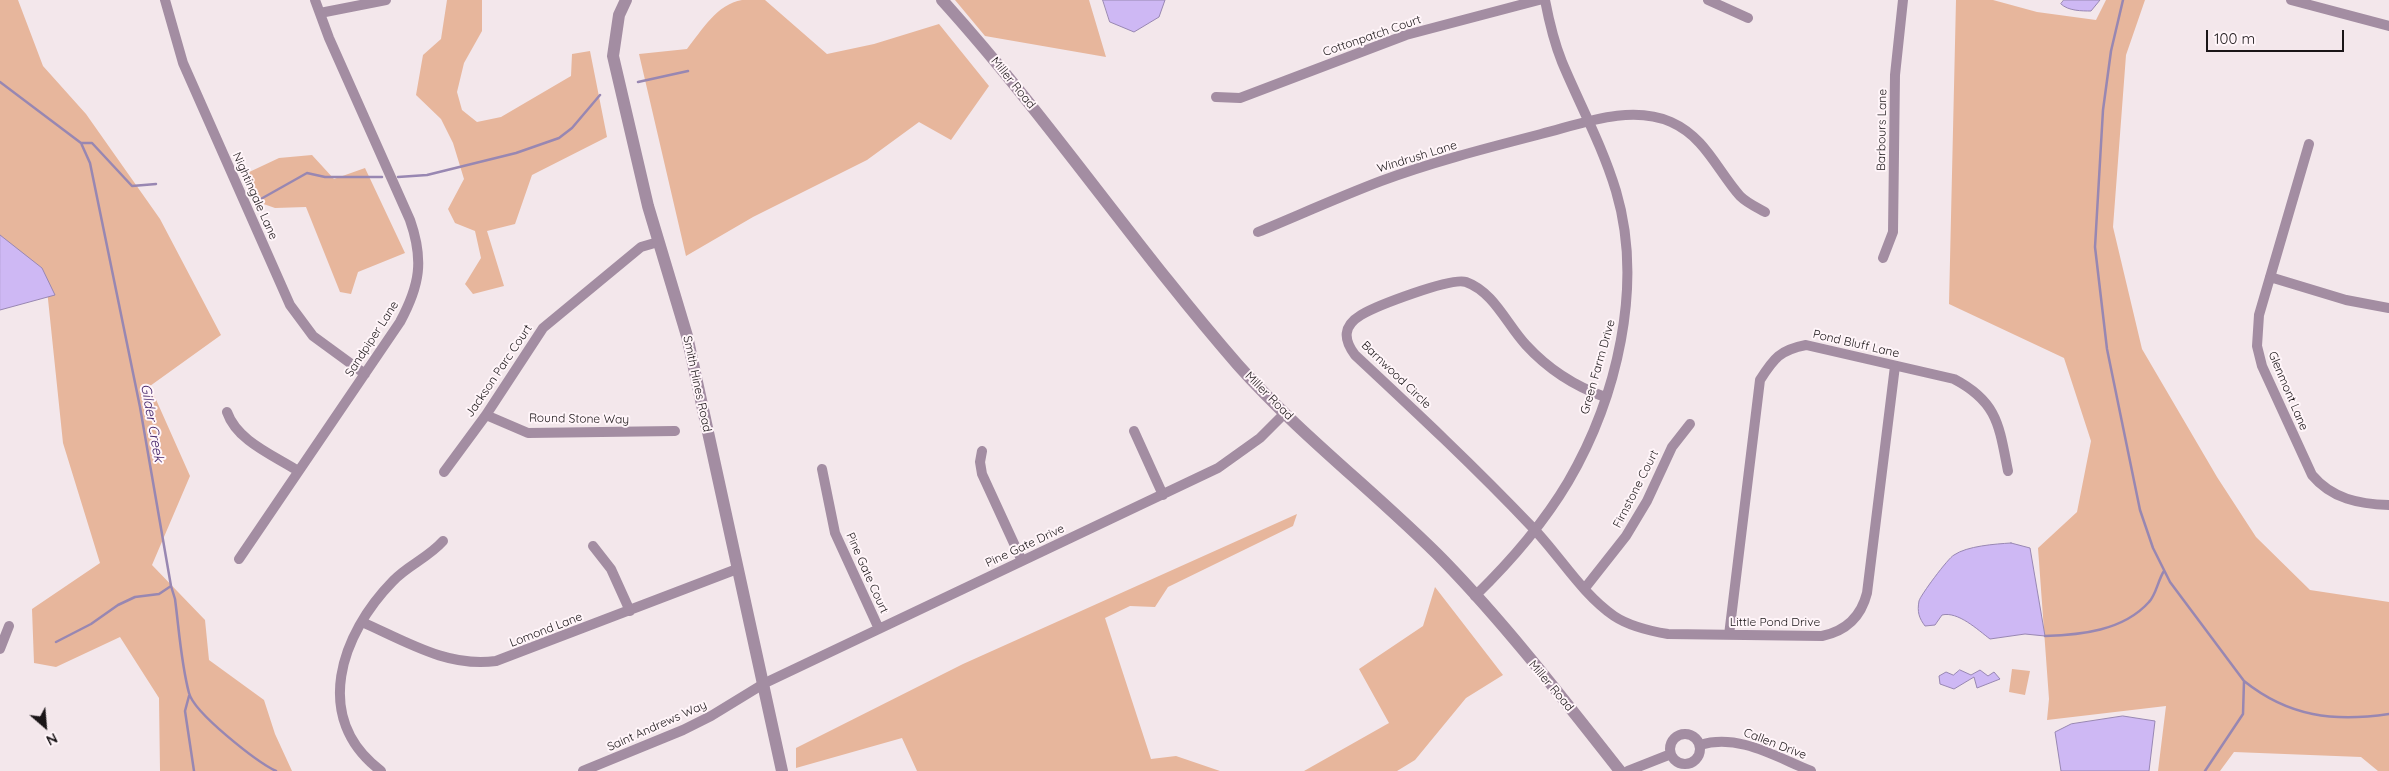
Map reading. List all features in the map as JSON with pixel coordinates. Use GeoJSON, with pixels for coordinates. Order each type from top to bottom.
{"type":"FeatureCollection","features":[{"type":"Feature","properties":{"kind":"street","name":"Nightingale Lane"},"geometry":{"type":"LineString","coordinates":[[165,0],[186,70],[290,305],[313,336],[365,374]]}},
{"type":"Feature","properties":{"kind":"street","name":"Sandpiper Lane"},"geometry":{"type":"LineString","coordinates":[[239,559],[409,306],[418,279],[418,251],[410,220],[329,38],[315,0]]}},
{"type":"Feature","properties":{"kind":"street"},"geometry":{"type":"LineString","coordinates":[[320,13],[386,0]]}},
{"type":"Feature","properties":{"kind":"street","name":"Smith Hines Road"},"geometry":{"type":"LineString","coordinates":[[626,0],[619,15],[613,56],[648,206],[687,336],[782,771]]}},
{"type":"Feature","properties":{"kind":"street","name":"Miller Road"},"geometry":{"type":"LineString","coordinates":[[942,0],[1023,95],[1220,343],[1285,413],[1402,520],[1475,596],[1620,771]]}},
{"type":"Feature","properties":{"kind":"street","name":"Cottonpatch Court"},"geometry":{"type":"LineString","coordinates":[[1216,97],[1240,98],[1406,35],[1539,0]]}},
{"type":"Feature","properties":{"kind":"street","name":"Green Farm Drive"},"geometry":{"type":"LineString","coordinates":[[1475,596],[1503,568],[1535,529],[1568,482],[1586,445],[1605,398],[1624,329],[1628,274],[1624,231],[1616,193],[1590,122],[1561,61],[1544,0]]}},
{"type":"Feature","properties":{"kind":"street"},"geometry":{"type":"LineString","coordinates":[[1708,0],[1748,18]]}},
{"type":"Feature","properties":{"kind":"street","name":"Barbours Lane"},"geometry":{"type":"LineString","coordinates":[[1883,258],[1893,232],[1895,75],[1903,0]]}},
{"type":"Feature","properties":{"kind":"street"},"geometry":{"type":"LineString","coordinates":[[2291,0],[2389,26]]}},
{"type":"Feature","properties":{"kind":"street","name":"Windrush Lane"},"geometry":{"type":"LineString","coordinates":[[1258,232],[1382,180],[1493,146],[1590,122],[1636,115],[1655,117],[1684,129],[1699,140],[1740,196],[1765,212]]}},
{"type":"Feature","properties":{"kind":"street","name":"Glenmont Lane"},"geometry":{"type":"LineString","coordinates":[[2309,144],[2259,316],[2256,332],[2258,355],[2312,476],[2326,490],[2349,501],[2389,504]]}},
{"type":"Feature","properties":{"kind":"street","name":"Jackson Parc Court"},"geometry":{"type":"LineString","coordinates":[[444,472],[486,414],[543,328],[640,247],[658,242]]}},
{"type":"Feature","properties":{"kind":"street"},"geometry":{"type":"LineString","coordinates":[[2270,277],[2346,300],[2389,308]]}},
{"type":"Feature","properties":{"kind":"street","name":"Barnwood Circle"},"geometry":{"type":"LineString","coordinates":[[1535,529],[1483,475],[1355,355],[1347,344],[1345,334],[1349,325],[1367,311],[1438,285],[1463,281],[1475,286],[1491,300],[1524,344],[1556,373],[1605,398]]}},
{"type":"Feature","properties":{"kind":"street","name":"Pond Bluff Lane"},"geometry":{"type":"LineString","coordinates":[[1730,635],[1760,380],[1772,361],[1788,349],[1806,345],[1954,378],[1979,394],[1995,417],[2008,472]]}},
{"type":"Feature","properties":{"kind":"street","name":"Little Pond Drive"},"geometry":{"type":"LineString","coordinates":[[1535,529],[1598,603],[1616,617],[1646,630],[1668,634],[1730,635],[1822,636],[1834,633],[1847,627],[1858,615],[1867,594],[1895,366]]}},
{"type":"Feature","properties":{"kind":"street"},"geometry":{"type":"LineString","coordinates":[[227,412],[231,424],[242,435],[298,471]]}},
{"type":"Feature","properties":{"kind":"street","name":"Pine Gate Drive"},"geometry":{"type":"LineString","coordinates":[[764,683],[1162,495],[1233,459],[1260,438],[1285,413]]}},
{"type":"Feature","properties":{"kind":"street","name":"Round Stone Way"},"geometry":{"type":"LineString","coordinates":[[486,414],[528,433],[675,432]]}},
{"type":"Feature","properties":{"kind":"street","name":"Firnstone Court"},"geometry":{"type":"LineString","coordinates":[[1585,588],[1626,536],[1646,501],[1672,447],[1690,424]]}},
{"type":"Feature","properties":{"kind":"street"},"geometry":{"type":"LineString","coordinates":[[1134,431],[1162,495]]}},
{"type":"Feature","properties":{"kind":"street"},"geometry":{"type":"LineString","coordinates":[[982,450],[980,462],[982,474],[1022,561]]}},
{"type":"Feature","properties":{"kind":"street","name":"Pine Gate Court"},"geometry":{"type":"LineString","coordinates":[[822,469],[836,533],[879,629]]}},
{"type":"Feature","properties":{"kind":"street"},"geometry":{"type":"LineString","coordinates":[[381,771],[365,756],[354,741],[345,723],[339,678],[344,658],[353,636],[362,622],[395,579],[410,566],[432,553],[443,541]]}},
{"type":"Feature","properties":{"kind":"street"},"geometry":{"type":"LineString","coordinates":[[593,546],[611,569],[630,611]]}},
{"type":"Feature","properties":{"kind":"street","name":"Lomond Lane"},"geometry":{"type":"LineString","coordinates":[[362,622],[444,657],[472,663],[485,663],[512,657],[737,569]]}},
{"type":"Feature","properties":{"kind":"street"},"geometry":{"type":"LineString","coordinates":[[0,649],[9,626]]}},
{"type":"Feature","properties":{"kind":"street","name":"Saint Andrews Way"},"geometry":{"type":"LineString","coordinates":[[583,771],[683,730],[711,716],[764,683]]}},
{"type":"Feature","properties":{"kind":"street"},"geometry":{"type":"LineString","coordinates":[[1682,734],[1691,735],[1700,745],[1699,756],[1688,768],[1676,761],[1671,754],[1671,743],[1682,734]]}},
{"type":"Feature","properties":{"kind":"street","name":"Callen Drive"},"geometry":{"type":"LineString","coordinates":[[1700,745],[1712,742],[1740,743],[1811,771]]}},
{"type":"Feature","properties":{"kind":"street"},"geometry":{"type":"LineString","coordinates":[[1628,771],[1671,754]]}},
{"type":"Feature","properties":{"kind":"shaded area"},"geometry":{"type":"Polygon","coordinates":[[[0,0],[18,0],[43,66],[86,114],[160,219],[221,335],[150,386],[190,476],[152,565],[205,620],[209,660],[264,700],[275,734],[292,771],[160,771],[159,698],[120,637],[56,667],[34,663],[32,609],[100,563],[63,443],[46,280],[0,250],[0,0]]]}},
{"type":"Feature","properties":{"kind":"shaded area"},"geometry":{"type":"Polygon","coordinates":[[[447,0],[482,0],[482,31],[464,63],[457,92],[462,110],[477,122],[501,117],[571,76],[572,54],[590,51],[607,137],[532,175],[515,224],[487,231],[504,286],[473,294],[465,284],[481,258],[475,231],[455,223],[448,209],[464,179],[453,143],[441,119],[416,95],[423,55],[441,39],[447,0]]]}},
{"type":"Feature","properties":{"kind":"shaded area"},"geometry":{"type":"Polygon","coordinates":[[[765,0],[827,54],[874,44],[939,24],[989,86],[951,140],[919,122],[867,160],[753,217],[686,256],[639,54],[687,49],[704,26],[718,12],[733,2],[765,0]]]}},
{"type":"Feature","properties":{"kind":"shaded area"},"geometry":{"type":"Polygon","coordinates":[[[955,0],[1089,0],[1106,57],[985,36],[955,0]]]}},
{"type":"Feature","properties":{"kind":"shaded area"},"geometry":{"type":"Polygon","coordinates":[[[1103,0],[1165,0],[1159,17],[1134,32],[1110,22],[1103,0]]]}},
{"type":"Feature","properties":{"kind":"shaded area"},"geometry":{"type":"Polygon","coordinates":[[[1956,0],[1993,0],[2037,12],[2096,20],[2106,0],[2145,0],[2126,55],[2113,227],[2142,349],[2217,477],[2256,537],[2310,590],[2389,602],[2389,771],[2378,771],[2361,757],[2234,752],[2220,771],[2158,771],[2166,706],[2047,720],[2049,699],[2038,548],[2077,512],[2091,441],[2064,358],[1949,304],[1956,0]]]}},
{"type":"Feature","properties":{"kind":"shaded area"},"geometry":{"type":"Polygon","coordinates":[[[2064,0],[2100,0],[2091,11],[2067,8],[2061,4],[2064,0]]]}},
{"type":"Feature","properties":{"kind":"shaded area"},"geometry":{"type":"Polygon","coordinates":[[[312,155],[334,179],[365,168],[405,253],[358,272],[351,294],[340,292],[306,207],[275,208],[255,201],[245,174],[279,158],[312,155]]]}},
{"type":"Feature","properties":{"kind":"shaded area"},"geometry":{"type":"Polygon","coordinates":[[[0,235],[42,268],[55,295],[0,310],[0,235]]]}},
{"type":"Feature","properties":{"kind":"shaded area"},"geometry":{"type":"Polygon","coordinates":[[[1297,514],[1293,526],[1168,587],[1155,607],[1130,606],[1105,618],[1151,759],[1176,756],[1220,771],[917,771],[902,738],[796,768],[796,748],[963,664],[1297,514]]]}},
{"type":"Feature","properties":{"kind":"shaded area"},"geometry":{"type":"Polygon","coordinates":[[[2011,543],[2030,548],[2045,636],[2025,634],[1990,639],[1961,618],[1948,615],[1942,615],[1935,625],[1925,626],[1919,615],[1919,601],[1935,577],[1954,555],[1974,548],[2011,543]]]}},
{"type":"Feature","properties":{"kind":"shaded area"},"geometry":{"type":"Polygon","coordinates":[[[1435,587],[1503,675],[1466,698],[1415,760],[1397,771],[1304,771],[1389,723],[1359,669],[1423,626],[1435,587]]]}},
{"type":"Feature","properties":{"kind":"shaded area"},"geometry":{"type":"Polygon","coordinates":[[[2012,669],[2030,671],[2025,695],[2009,692],[2012,669]]]}},
{"type":"Feature","properties":{"kind":"shaded area"},"geometry":{"type":"Polygon","coordinates":[[[1960,670],[1971,675],[1980,670],[1988,676],[1994,672],[2000,679],[1977,688],[1974,677],[1954,689],[1940,684],[1939,676],[1946,672],[1953,675],[1960,670]]]}},
{"type":"Feature","properties":{"kind":"shaded area"},"geometry":{"type":"Polygon","coordinates":[[[2123,716],[2155,721],[2149,771],[2061,771],[2055,732],[2071,724],[2123,716]]]}},
{"type":"Feature","properties":{"kind":"waterway"},"geometry":{"type":"LineString","coordinates":[[2123,0],[2111,51],[2103,110],[2095,247],[2107,349],[2140,510],[2153,548],[2170,582],[2244,681],[2261,693],[2295,709],[2331,717],[2389,714]]}},
{"type":"Feature","properties":{"kind":"waterway"},"geometry":{"type":"LineString","coordinates":[[638,82],[688,71]]}},
{"type":"Feature","properties":{"kind":"waterway","name":"Gilder Creek"},"geometry":{"type":"LineString","coordinates":[[0,82],[81,143],[90,163],[140,407],[171,586],[175,599],[182,658],[189,693],[193,702],[227,736],[241,748],[276,771]]}},
{"type":"Feature","properties":{"kind":"waterway"},"geometry":{"type":"LineString","coordinates":[[398,177],[427,175],[516,153],[559,138],[572,128],[600,95]]}},
{"type":"Feature","properties":{"kind":"waterway"},"geometry":{"type":"LineString","coordinates":[[81,143],[92,143],[132,186],[156,184]]}},
{"type":"Feature","properties":{"kind":"waterway"},"geometry":{"type":"LineString","coordinates":[[259,200],[307,173],[325,177],[382,177]]}},
{"type":"Feature","properties":{"kind":"waterway"},"geometry":{"type":"LineString","coordinates":[[2045,636],[2100,630],[2127,619],[2139,612],[2149,602],[2164,571]]}},
{"type":"Feature","properties":{"kind":"waterway"},"geometry":{"type":"LineString","coordinates":[[56,642],[91,624],[118,605],[135,597],[159,594],[171,586]]}},
{"type":"Feature","properties":{"kind":"waterway"},"geometry":{"type":"LineString","coordinates":[[2205,771],[2243,714],[2244,681]]}},
{"type":"Feature","properties":{"kind":"waterway"},"geometry":{"type":"LineString","coordinates":[[189,696],[185,711],[194,771]]}}]}
